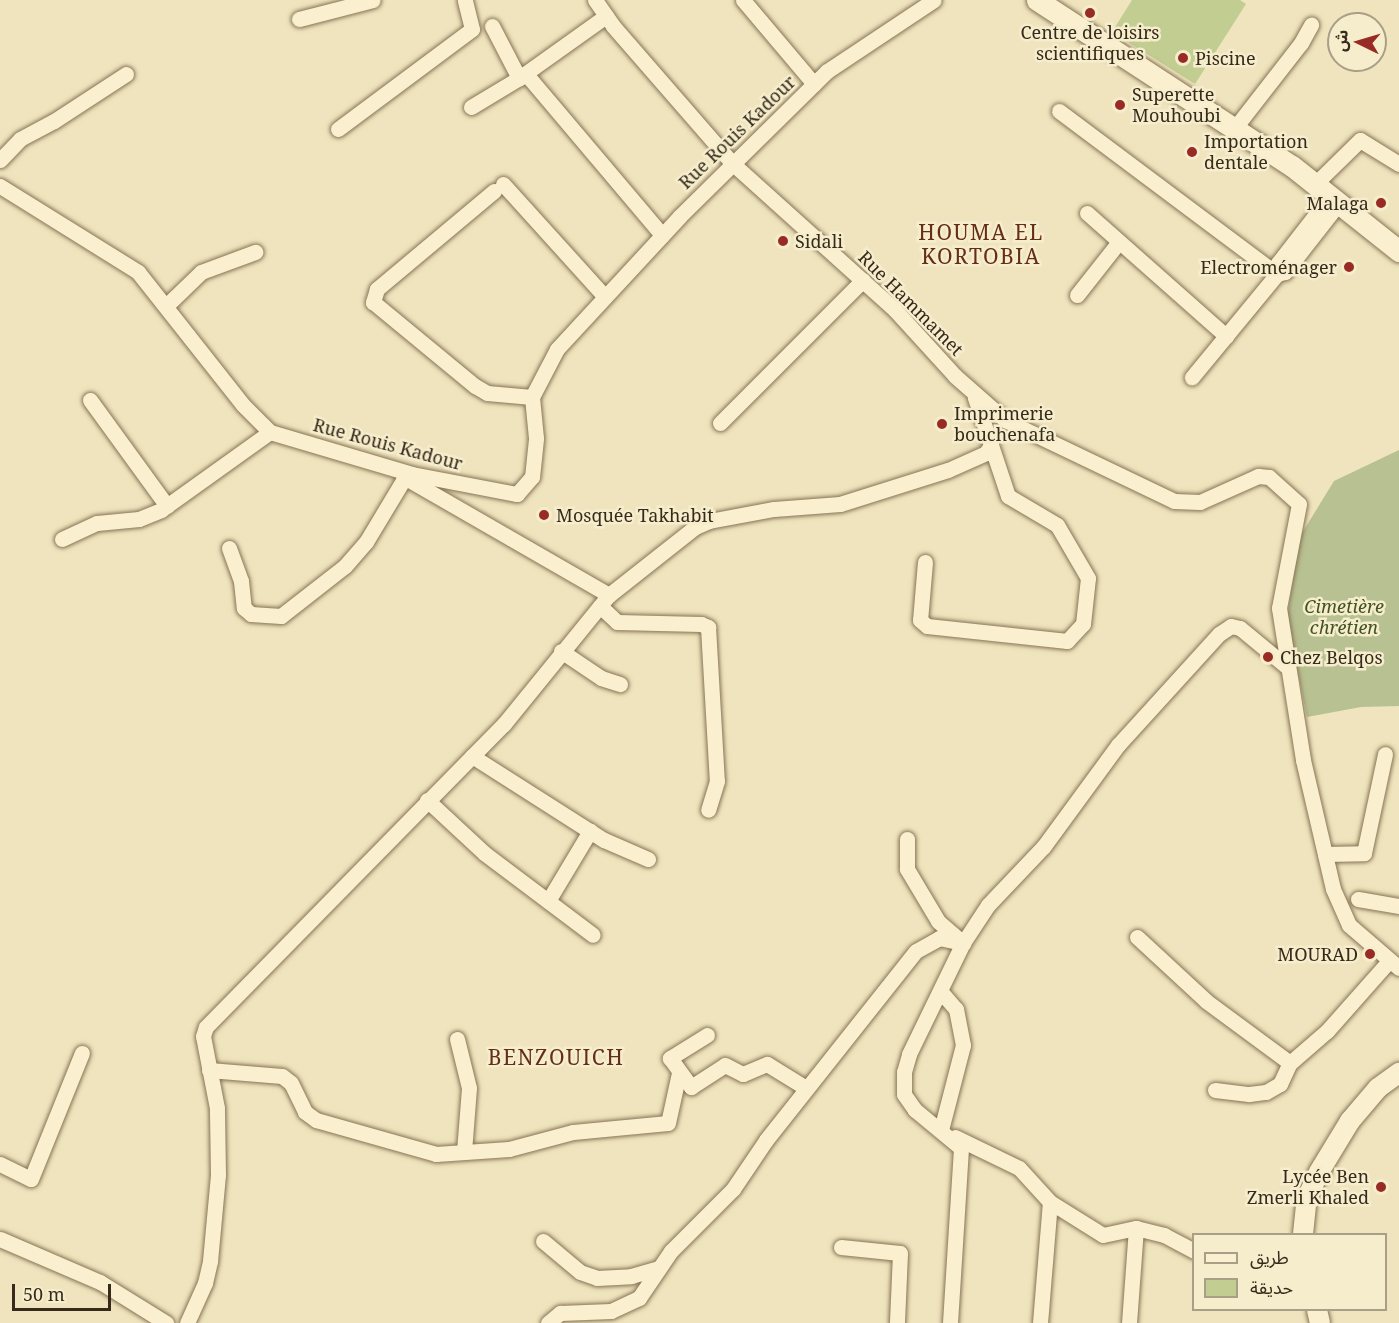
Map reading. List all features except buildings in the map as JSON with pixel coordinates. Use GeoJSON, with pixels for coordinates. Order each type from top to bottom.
{"type":"FeatureCollection","features":[{"type":"Feature","properties":{"kind":"main road"},"geometry":{"type":"LineString","coordinates":[[1036,0],[1234,129],[1328,194],[1399,251]]}},
{"type":"Feature","properties":{"kind":"street"},"geometry":{"type":"LineString","coordinates":[[299,19],[373,0]]}},
{"type":"Feature","properties":{"kind":"street"},"geometry":{"type":"LineString","coordinates":[[338,129],[472,29],[465,0]]}},
{"type":"Feature","properties":{"kind":"street","name":"Rue Hammamet"},"geometry":{"type":"LineString","coordinates":[[595,0],[606,16],[732,163],[863,280],[973,392],[1020,430],[1174,501],[1200,502],[1248,478],[1269,477],[1299,504],[1279,608],[1287,666]]}},
{"type":"Feature","properties":{"kind":"street"},"geometry":{"type":"LineString","coordinates":[[743,0],[814,84]]}},
{"type":"Feature","properties":{"kind":"street","name":"Rue Rouis Kadour"},"geometry":{"type":"LineString","coordinates":[[0,186],[138,272],[167,305],[243,405],[270,432],[385,466],[517,494],[531,477],[536,438],[532,397],[557,349],[662,235],[827,71],[934,0]]}},
{"type":"Feature","properties":{"kind":"street"},"geometry":{"type":"LineString","coordinates":[[471,107],[523,76],[606,16]]}},
{"type":"Feature","properties":{"kind":"street"},"geometry":{"type":"LineString","coordinates":[[1234,129],[1311,25]]}},
{"type":"Feature","properties":{"kind":"street"},"geometry":{"type":"LineString","coordinates":[[492,26],[523,76],[662,235]]}},
{"type":"Feature","properties":{"kind":"street"},"geometry":{"type":"LineString","coordinates":[[0,160],[20,139],[54,122],[126,74]]}},
{"type":"Feature","properties":{"kind":"street"},"geometry":{"type":"LineString","coordinates":[[1059,111],[1277,274]]}},
{"type":"Feature","properties":{"kind":"street"},"geometry":{"type":"LineString","coordinates":[[1192,377],[1277,274],[1286,272],[1360,140],[1399,164]]}},
{"type":"Feature","properties":{"kind":"street"},"geometry":{"type":"LineString","coordinates":[[532,397],[487,393],[475,386],[374,302],[377,288],[499,188],[605,297]]}},
{"type":"Feature","properties":{"kind":"street"},"geometry":{"type":"LineString","coordinates":[[1087,213],[1118,243],[1226,336]]}},
{"type":"Feature","properties":{"kind":"street"},"geometry":{"type":"LineString","coordinates":[[1077,295],[1118,243]]}},
{"type":"Feature","properties":{"kind":"street"},"geometry":{"type":"LineString","coordinates":[[167,305],[201,272],[255,252]]}},
{"type":"Feature","properties":{"kind":"street"},"geometry":{"type":"LineString","coordinates":[[720,423],[863,280]]}},
{"type":"Feature","properties":{"kind":"street"},"geometry":{"type":"LineString","coordinates":[[925,562],[920,620],[927,626],[1067,641],[1083,624],[1088,578],[1057,525],[1008,496],[973,392]]}},
{"type":"Feature","properties":{"kind":"street"},"geometry":{"type":"LineString","coordinates":[[90,400],[167,506]]}},
{"type":"Feature","properties":{"kind":"street"},"geometry":{"type":"LineString","coordinates":[[62,539],[97,523],[139,519],[167,506],[270,432]]}},
{"type":"Feature","properties":{"kind":"street"},"geometry":{"type":"LineString","coordinates":[[187,1323],[205,1282],[210,1260],[218,1174],[218,1128],[203,1036],[207,1027],[504,724],[561,651],[605,600],[695,527],[709,521],[774,509],[840,504],[948,470],[986,453],[991,446]]}},
{"type":"Feature","properties":{"kind":"street"},"geometry":{"type":"LineString","coordinates":[[385,466],[605,600],[617,622],[701,624],[708,627],[717,781],[708,810]]}},
{"type":"Feature","properties":{"kind":"street"},"geometry":{"type":"LineString","coordinates":[[229,549],[240,580],[244,608],[251,614],[281,616],[345,566],[366,542],[405,477]]}},
{"type":"Feature","properties":{"kind":"street"},"geometry":{"type":"LineString","coordinates":[[950,1323],[961,1148],[915,1110],[904,1094],[909,1054],[963,943],[988,905],[1037,854],[1118,745],[1220,634],[1231,626],[1240,628],[1287,666],[1333,889],[1349,925],[1394,965],[1327,1031],[1290,1063],[1280,1084],[1266,1092],[1215,1090]]}},
{"type":"Feature","properties":{"kind":"street"},"geometry":{"type":"LineString","coordinates":[[561,651],[601,678],[620,684]]}},
{"type":"Feature","properties":{"kind":"street"},"geometry":{"type":"LineString","coordinates":[[1325,855],[1364,853],[1385,754]]}},
{"type":"Feature","properties":{"kind":"street"},"geometry":{"type":"LineString","coordinates":[[472,756],[590,831],[648,859]]}},
{"type":"Feature","properties":{"kind":"street"},"geometry":{"type":"LineString","coordinates":[[427,800],[484,853],[593,935]]}},
{"type":"Feature","properties":{"kind":"street"},"geometry":{"type":"LineString","coordinates":[[548,901],[590,831]]}},
{"type":"Feature","properties":{"kind":"street"},"geometry":{"type":"LineString","coordinates":[[907,839],[907,869],[938,921],[963,943]]}},
{"type":"Feature","properties":{"kind":"street"},"geometry":{"type":"LineString","coordinates":[[1358,899],[1399,906]]}},
{"type":"Feature","properties":{"kind":"street"},"geometry":{"type":"LineString","coordinates":[[1137,937],[1206,1001],[1290,1063]]}},
{"type":"Feature","properties":{"kind":"street"},"geometry":{"type":"LineString","coordinates":[[548,1323],[560,1312],[611,1311],[639,1298],[660,1268],[733,1189],[806,1088],[916,951],[939,938],[963,943]]}},
{"type":"Feature","properties":{"kind":"street"},"geometry":{"type":"LineString","coordinates":[[941,992],[956,1009],[963,1045],[943,1131]]}},
{"type":"Feature","properties":{"kind":"street"},"geometry":{"type":"LineString","coordinates":[[706,1035],[670,1058],[690,1087],[725,1065],[742,1074],[767,1064],[806,1088]]}},
{"type":"Feature","properties":{"kind":"street"},"geometry":{"type":"LineString","coordinates":[[457,1039],[470,1088],[464,1152]]}},
{"type":"Feature","properties":{"kind":"street"},"geometry":{"type":"LineString","coordinates":[[0,1164],[31,1179],[82,1053]]}},
{"type":"Feature","properties":{"kind":"street"},"geometry":{"type":"LineString","coordinates":[[209,1070],[282,1076],[291,1083],[305,1112],[316,1120],[412,1150],[435,1154],[509,1149],[573,1132],[668,1123],[679,1072]]}},
{"type":"Feature","properties":{"kind":"street"},"geometry":{"type":"LineString","coordinates":[[1303,1233],[1307,1198],[1319,1172],[1350,1121],[1378,1088],[1399,1073]]}},
{"type":"Feature","properties":{"kind":"street"},"geometry":{"type":"LineString","coordinates":[[943,1131],[1019,1168],[1050,1202],[1103,1235],[1136,1227],[1164,1235],[1192,1250]]}},
{"type":"Feature","properties":{"kind":"street"},"geometry":{"type":"LineString","coordinates":[[1040,1323],[1050,1202]]}},
{"type":"Feature","properties":{"kind":"street"},"geometry":{"type":"LineString","coordinates":[[1129,1323],[1136,1227]]}},
{"type":"Feature","properties":{"kind":"street"},"geometry":{"type":"LineString","coordinates":[[0,1239],[100,1282],[166,1323]]}},
{"type":"Feature","properties":{"kind":"street"},"geometry":{"type":"LineString","coordinates":[[543,1241],[580,1272],[597,1278],[631,1276],[660,1268]]}},
{"type":"Feature","properties":{"kind":"street"},"geometry":{"type":"LineString","coordinates":[[841,1247],[900,1253],[897,1323]]}},
{"type":"Feature","properties":{"kind":"green space","name":"Piscine"},"geometry":{"type":"Polygon","coordinates":[[[1132,0],[1240,0],[1246,4],[1195,84],[1112,32],[1132,0]]]}},
{"type":"Feature","properties":{"kind":"green space","name":"Cimetière chrétien"},"geometry":{"type":"Polygon","coordinates":[[[1399,450],[1399,706],[1361,707],[1307,717],[1287,619],[1299,538],[1334,481],[1399,450]]]}},
{"type":"Feature","properties":{"kind":"place","name":"Centre de loisirs scientifiques"},"geometry":{"type":"Point","coordinates":[1090,13]}},
{"type":"Feature","properties":{"kind":"place","name":"Piscine"},"geometry":{"type":"Point","coordinates":[1183,58]}},
{"type":"Feature","properties":{"kind":"place","name":"Superette Mouhoubi"},"geometry":{"type":"Point","coordinates":[1120,105]}},
{"type":"Feature","properties":{"kind":"place","name":"Importation dentale"},"geometry":{"type":"Point","coordinates":[1192,152]}},
{"type":"Feature","properties":{"kind":"place","name":"Malaga"},"geometry":{"type":"Point","coordinates":[1381,203]}},
{"type":"Feature","properties":{"kind":"place","name":"Sidali"},"geometry":{"type":"Point","coordinates":[783,241]}},
{"type":"Feature","properties":{"kind":"place","name":"Electroménager"},"geometry":{"type":"Point","coordinates":[1349,267]}},
{"type":"Feature","properties":{"kind":"place","name":"Imprimerie bouchenafa"},"geometry":{"type":"Point","coordinates":[942,424]}},
{"type":"Feature","properties":{"kind":"place","name":"Mosquée Takhabit"},"geometry":{"type":"Point","coordinates":[544,515]}},
{"type":"Feature","properties":{"kind":"place","name":"Chez Belqos"},"geometry":{"type":"Point","coordinates":[1268,657]}},
{"type":"Feature","properties":{"kind":"place","name":"MOURAD"},"geometry":{"type":"Point","coordinates":[1370,954]}},
{"type":"Feature","properties":{"kind":"place","name":"Lycée Ben Zmerli Khaled"},"geometry":{"type":"Point","coordinates":[1381,1187]}},
{"type":"Feature","properties":{"kind":"district","name":"HOUMA EL KORTOBIA"},"geometry":{"type":"Point","coordinates":[981,244]}},
{"type":"Feature","properties":{"kind":"district","name":"BENZOUICH"},"geometry":{"type":"Point","coordinates":[556,1057]}}]}
